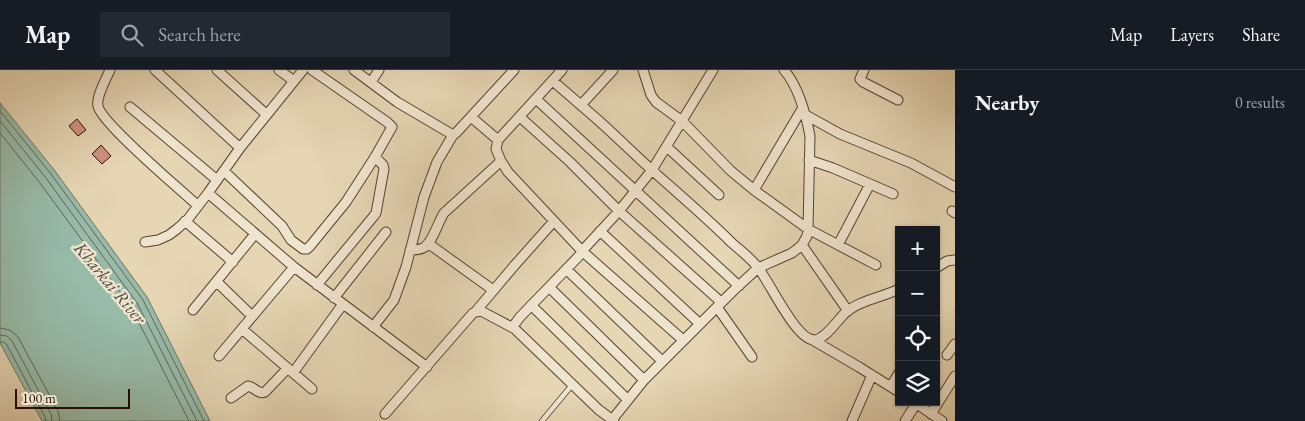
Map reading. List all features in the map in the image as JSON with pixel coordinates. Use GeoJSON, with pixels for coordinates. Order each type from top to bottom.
{"type":"FeatureCollection","features":[{"type":"Feature","properties":{"kind":"street"},"geometry":{"type":"LineString","coordinates":[[110,70],[97,104],[103,116],[118,133],[198,206]]}},
{"type":"Feature","properties":{"kind":"street"},"geometry":{"type":"LineString","coordinates":[[155,70],[240,148]]}},
{"type":"Feature","properties":{"kind":"street"},"geometry":{"type":"LineString","coordinates":[[218,70],[266,114]]}},
{"type":"Feature","properties":{"kind":"street"},"geometry":{"type":"LineString","coordinates":[[279,70],[294,81]]}},
{"type":"Feature","properties":{"kind":"street"},"geometry":{"type":"LineString","coordinates":[[145,242],[158,240],[178,229],[208,193],[266,114],[303,70]]}},
{"type":"Feature","properties":{"kind":"street"},"geometry":{"type":"LineString","coordinates":[[224,171],[282,226],[291,240],[303,249],[307,249],[346,202],[392,127],[312,70]]}},
{"type":"Feature","properties":{"kind":"street"},"geometry":{"type":"LineString","coordinates":[[356,70],[397,102],[453,135]]}},
{"type":"Feature","properties":{"kind":"street"},"geometry":{"type":"LineString","coordinates":[[371,82],[379,70]]}},
{"type":"Feature","properties":{"kind":"street"},"geometry":{"type":"LineString","coordinates":[[562,70],[498,140],[496,149],[501,161],[508,172],[582,251],[683,340]]}},
{"type":"Feature","properties":{"kind":"street"},"geometry":{"type":"LineString","coordinates":[[581,105],[613,70]]}},
{"type":"Feature","properties":{"kind":"street"},"geometry":{"type":"LineString","coordinates":[[643,70],[653,99],[682,122],[731,171],[762,197],[808,229],[876,265]]}},
{"type":"Feature","properties":{"kind":"street"},"geometry":{"type":"LineString","coordinates":[[515,329],[514,325],[531,305],[579,256],[652,170],[713,70]]}},
{"type":"Feature","properties":{"kind":"street"},"geometry":{"type":"LineString","coordinates":[[476,311],[487,313],[515,329],[572,385],[613,421],[644,380],[662,361],[758,268],[792,253],[802,245],[808,229],[810,136],[807,121],[793,84],[784,70]]}},
{"type":"Feature","properties":{"kind":"street"},"geometry":{"type":"LineString","coordinates":[[864,70],[860,79],[863,82],[898,100]]}},
{"type":"Feature","properties":{"kind":"street"},"geometry":{"type":"LineString","coordinates":[[373,327],[394,300],[406,267],[424,197],[437,162],[453,135],[512,71]]}},
{"type":"Feature","properties":{"kind":"street"},"geometry":{"type":"LineString","coordinates":[[553,80],[701,212],[758,268],[796,328],[805,336],[895,389]]}},
{"type":"Feature","properties":{"kind":"street"},"geometry":{"type":"LineString","coordinates":[[536,99],[739,286]]}},
{"type":"Feature","properties":{"kind":"street"},"geometry":{"type":"LineString","coordinates":[[130,107],[217,180]]}},
{"type":"Feature","properties":{"kind":"street"},"geometry":{"type":"LineString","coordinates":[[754,190],[803,111]]}},
{"type":"Feature","properties":{"kind":"street"},"geometry":{"type":"LineString","coordinates":[[803,111],[840,134],[911,163],[955,187]]}},
{"type":"Feature","properties":{"kind":"street"},"geometry":{"type":"LineString","coordinates":[[520,117],[570,162],[719,305],[752,357]]}},
{"type":"Feature","properties":{"kind":"street"},"geometry":{"type":"LineString","coordinates":[[470,118],[498,140]]}},
{"type":"Feature","properties":{"kind":"street"},"geometry":{"type":"LineString","coordinates":[[667,147],[719,195]]}},
{"type":"Feature","properties":{"kind":"street"},"geometry":{"type":"LineString","coordinates":[[317,285],[376,213],[384,165],[375,156]]}},
{"type":"Feature","properties":{"kind":"street"},"geometry":{"type":"LineString","coordinates":[[809,160],[833,168],[893,194]]}},
{"type":"Feature","properties":{"kind":"street"},"geometry":{"type":"LineString","coordinates":[[410,250],[425,248],[429,244],[444,213],[501,161]]}},
{"type":"Feature","properties":{"kind":"street"},"geometry":{"type":"LineString","coordinates":[[838,245],[870,184]]}},
{"type":"Feature","properties":{"kind":"street"},"geometry":{"type":"LineString","coordinates":[[208,193],[294,267],[426,367]]}},
{"type":"Feature","properties":{"kind":"street"},"geometry":{"type":"LineString","coordinates":[[185,221],[233,262]]}},
{"type":"Feature","properties":{"kind":"street"},"geometry":{"type":"LineString","coordinates":[[385,414],[554,221]]}},
{"type":"Feature","properties":{"kind":"street"},"geometry":{"type":"LineString","coordinates":[[600,231],[700,324]]}},
{"type":"Feature","properties":{"kind":"street"},"geometry":{"type":"LineString","coordinates":[[334,298],[386,232]]}},
{"type":"Feature","properties":{"kind":"street"},"geometry":{"type":"LineString","coordinates":[[193,310],[255,234]]}},
{"type":"Feature","properties":{"kind":"street"},"geometry":{"type":"LineString","coordinates":[[429,244],[493,290]]}},
{"type":"Feature","properties":{"kind":"street"},"geometry":{"type":"LineString","coordinates":[[802,245],[848,311]]}},
{"type":"Feature","properties":{"kind":"street"},"geometry":{"type":"LineString","coordinates":[[940,265],[947,261],[955,260]]}},
{"type":"Feature","properties":{"kind":"street"},"geometry":{"type":"LineString","coordinates":[[219,356],[294,267]]}},
{"type":"Feature","properties":{"kind":"street"},"geometry":{"type":"LineString","coordinates":[[566,268],[662,361]]}},
{"type":"Feature","properties":{"kind":"street"},"geometry":{"type":"LineString","coordinates":[[217,282],[252,316]]}},
{"type":"Feature","properties":{"kind":"street"},"geometry":{"type":"LineString","coordinates":[[548,287],[644,380]]}},
{"type":"Feature","properties":{"kind":"street"},"geometry":{"type":"LineString","coordinates":[[811,339],[817,340],[823,336],[848,311],[860,303],[895,291]]}},
{"type":"Feature","properties":{"kind":"street"},"geometry":{"type":"LineString","coordinates":[[231,398],[248,386],[260,393],[265,392],[290,371],[343,304]]}},
{"type":"Feature","properties":{"kind":"street"},"geometry":{"type":"LineString","coordinates":[[531,305],[628,400]]}},
{"type":"Feature","properties":{"kind":"street"},"geometry":{"type":"LineString","coordinates":[[242,329],[312,389]]}},
{"type":"Feature","properties":{"kind":"street"},"geometry":{"type":"LineString","coordinates":[[947,355],[955,344]]}},
{"type":"Feature","properties":{"kind":"street"},"geometry":{"type":"LineString","coordinates":[[852,421],[872,375]]}},
{"type":"Feature","properties":{"kind":"street"},"geometry":{"type":"LineString","coordinates":[[931,414],[955,376]]}},
{"type":"Feature","properties":{"kind":"street"},"geometry":{"type":"LineString","coordinates":[[905,421],[913,406]]}},
{"type":"Feature","properties":{"kind":"street"},"geometry":{"type":"LineString","coordinates":[[919,406],[942,421]]}},
{"type":"Feature","properties":{"kind":"lane"},"geometry":{"type":"LineString","coordinates":[[542,421],[572,385]]}},
{"type":"Feature","properties":{"kind":"water","name":"Kharkai River"},"geometry":{"type":"Polygon","coordinates":[[[0,103],[55,171],[147,297],[210,421],[42,421],[0,343],[0,103]]]}},
{"type":"Feature","properties":{"kind":"building"},"geometry":{"type":"Polygon","coordinates":[[[77,119],[86,130],[78,136],[69,126],[77,119]]]}},
{"type":"Feature","properties":{"kind":"building"},"geometry":{"type":"Polygon","coordinates":[[[101,145],[111,156],[102,164],[92,154],[101,145]]]}}]}
